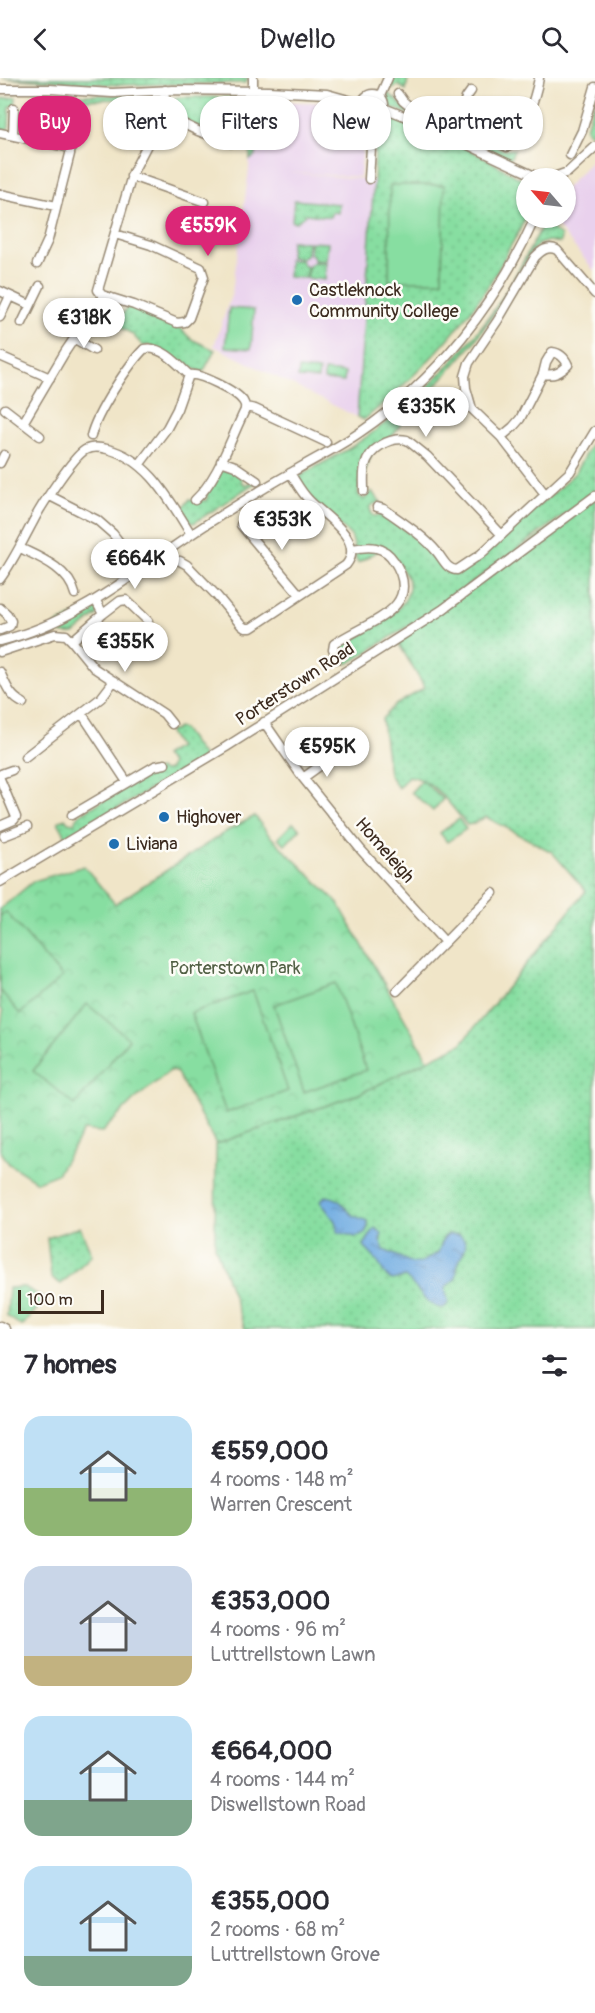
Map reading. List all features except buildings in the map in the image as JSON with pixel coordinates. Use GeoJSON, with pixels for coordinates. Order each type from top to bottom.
{"type":"FeatureCollection","features":[{"type":"Feature","properties":{"kind":"street"},"geometry":{"type":"LineString","coordinates":[[253,78],[253,90]]}},
{"type":"Feature","properties":{"kind":"street"},"geometry":{"type":"LineString","coordinates":[[367,96],[374,94],[380,96],[388,78]]}},
{"type":"Feature","properties":{"kind":"street"},"geometry":{"type":"LineString","coordinates":[[534,96],[539,78]]}},
{"type":"Feature","properties":{"kind":"street"},"geometry":{"type":"LineString","coordinates":[[570,155],[582,131],[595,87]]}},
{"type":"Feature","properties":{"kind":"street"},"geometry":{"type":"LineString","coordinates":[[0,88],[112,93],[165,90],[253,90],[334,96]]}},
{"type":"Feature","properties":{"kind":"street"},"geometry":{"type":"LineString","coordinates":[[164,96],[165,90]]}},
{"type":"Feature","properties":{"kind":"street"},"geometry":{"type":"LineString","coordinates":[[467,96],[471,91]]}},
{"type":"Feature","properties":{"kind":"street"},"geometry":{"type":"LineString","coordinates":[[398,94],[403,99]]}},
{"type":"Feature","properties":{"kind":"street"},"geometry":{"type":"LineString","coordinates":[[13,135],[14,108]]}},
{"type":"Feature","properties":{"kind":"street"},"geometry":{"type":"LineString","coordinates":[[391,111],[518,168]]}},
{"type":"Feature","properties":{"kind":"street"},"geometry":{"type":"LineString","coordinates":[[0,133],[18,136]]}},
{"type":"Feature","properties":{"kind":"street"},"geometry":{"type":"LineString","coordinates":[[572,168],[595,147]]}},
{"type":"Feature","properties":{"kind":"street"},"geometry":{"type":"LineString","coordinates":[[37,264],[48,240],[70,150]]}},
{"type":"Feature","properties":{"kind":"street"},"geometry":{"type":"LineString","coordinates":[[115,234],[151,245],[201,268],[204,277],[189,318],[185,322],[181,323],[100,293],[98,287],[131,176],[143,150]]}},
{"type":"Feature","properties":{"kind":"street"},"geometry":{"type":"LineString","coordinates":[[369,179],[371,150]]}},
{"type":"Feature","properties":{"kind":"street"},"geometry":{"type":"LineString","coordinates":[[131,176],[205,202]]}},
{"type":"Feature","properties":{"kind":"street"},"geometry":{"type":"LineString","coordinates":[[0,194],[56,206]]}},
{"type":"Feature","properties":{"kind":"street"},"geometry":{"type":"LineString","coordinates":[[0,641],[47,625],[96,601],[191,534],[361,431],[418,384],[445,357],[481,313],[530,228]]}},
{"type":"Feature","properties":{"kind":"street"},"geometry":{"type":"LineString","coordinates":[[545,494],[501,438],[472,409],[466,388],[466,370],[468,363],[540,252],[550,248],[557,250],[595,294]]}},
{"type":"Feature","properties":{"kind":"street"},"geometry":{"type":"LineString","coordinates":[[511,264],[525,274]]}},
{"type":"Feature","properties":{"kind":"street"},"geometry":{"type":"LineString","coordinates":[[22,322],[40,286]]}},
{"type":"Feature","properties":{"kind":"street"},"geometry":{"type":"LineString","coordinates":[[0,291],[30,305]]}},
{"type":"Feature","properties":{"kind":"street"},"geometry":{"type":"LineString","coordinates":[[0,317],[10,296]]}},
{"type":"Feature","properties":{"kind":"street"},"geometry":{"type":"LineString","coordinates":[[23,423],[96,306]]}},
{"type":"Feature","properties":{"kind":"street"},"geometry":{"type":"LineString","coordinates":[[62,319],[82,329]]}},
{"type":"Feature","properties":{"kind":"street"},"geometry":{"type":"LineString","coordinates":[[75,339],[94,350]]}},
{"type":"Feature","properties":{"kind":"street"},"geometry":{"type":"LineString","coordinates":[[91,436],[94,425],[110,398],[144,349],[153,348],[176,362],[189,375],[212,381],[239,397],[246,407],[326,442]]}},
{"type":"Feature","properties":{"kind":"street"},"geometry":{"type":"LineString","coordinates":[[0,356],[50,378]]}},
{"type":"Feature","properties":{"kind":"street"},"geometry":{"type":"LineString","coordinates":[[501,438],[520,419],[543,374]]}},
{"type":"Feature","properties":{"kind":"street"},"geometry":{"type":"LineString","coordinates":[[139,465],[169,426],[189,375]]}},
{"type":"Feature","properties":{"kind":"street"},"geometry":{"type":"LineString","coordinates":[[200,498],[221,461],[246,407]]}},
{"type":"Feature","properties":{"kind":"street"},"geometry":{"type":"LineString","coordinates":[[5,409],[40,436]]}},
{"type":"Feature","properties":{"kind":"street"},"geometry":{"type":"LineString","coordinates":[[377,507],[384,509],[424,539],[453,570],[457,570],[481,554],[558,483],[575,465],[595,431]]}},
{"type":"Feature","properties":{"kind":"street"},"geometry":{"type":"LineString","coordinates":[[364,491],[365,465],[370,455],[392,440],[407,440],[435,464],[501,534]]}},
{"type":"Feature","properties":{"kind":"street"},"geometry":{"type":"LineString","coordinates":[[0,579],[20,548],[36,516],[74,460],[81,452],[89,448],[115,451],[139,465],[162,490],[191,534]]}},
{"type":"Feature","properties":{"kind":"street"},"geometry":{"type":"LineString","coordinates":[[221,461],[235,466],[250,480]]}},
{"type":"Feature","properties":{"kind":"street"},"geometry":{"type":"LineString","coordinates":[[180,561],[194,572],[245,628],[252,628],[346,565],[351,560],[352,549],[348,539],[306,497],[290,473]]}},
{"type":"Feature","properties":{"kind":"street"},"geometry":{"type":"LineString","coordinates":[[50,496],[97,520],[113,534],[133,560]]}},
{"type":"Feature","properties":{"kind":"street","name":"Porterstown Road"},"geometry":{"type":"LineString","coordinates":[[0,882],[189,770],[442,610],[595,496]]}},
{"type":"Feature","properties":{"kind":"street"},"geometry":{"type":"LineString","coordinates":[[241,525],[300,595]]}},
{"type":"Feature","properties":{"kind":"street"},"geometry":{"type":"LineString","coordinates":[[337,660],[333,650],[334,644],[362,630],[387,613],[404,594],[400,572],[394,560],[385,550],[376,547],[352,549]]}},
{"type":"Feature","properties":{"kind":"street"},"geometry":{"type":"LineString","coordinates":[[20,548],[57,568],[74,587],[75,594]]}},
{"type":"Feature","properties":{"kind":"street"},"geometry":{"type":"LineString","coordinates":[[72,641],[120,601],[126,600],[148,621]]}},
{"type":"Feature","properties":{"kind":"street"},"geometry":{"type":"LineString","coordinates":[[96,601],[104,614]]}},
{"type":"Feature","properties":{"kind":"street"},"geometry":{"type":"LineString","coordinates":[[0,608],[12,621],[10,626],[0,630]]}},
{"type":"Feature","properties":{"kind":"street"},"geometry":{"type":"LineString","coordinates":[[0,652],[55,634],[63,634],[72,641],[89,664],[164,714],[172,724]]}},
{"type":"Feature","properties":{"kind":"street"},"geometry":{"type":"LineString","coordinates":[[0,672],[15,699],[23,703]]}},
{"type":"Feature","properties":{"kind":"street"},"geometry":{"type":"LineString","coordinates":[[25,757],[106,694],[114,681]]}},
{"type":"Feature","properties":{"kind":"street"},"geometry":{"type":"LineString","coordinates":[[82,714],[127,782]]}},
{"type":"Feature","properties":{"kind":"street","name":"Homeleigh"},"geometry":{"type":"LineString","coordinates":[[264,722],[303,778],[361,850],[444,941]]}},
{"type":"Feature","properties":{"kind":"street"},"geometry":{"type":"LineString","coordinates":[[303,778],[332,757]]}},
{"type":"Feature","properties":{"kind":"street"},"geometry":{"type":"LineString","coordinates":[[72,815],[155,766],[165,764]]}},
{"type":"Feature","properties":{"kind":"street"},"geometry":{"type":"LineString","coordinates":[[0,826],[16,817],[0,778],[1,774],[12,770]]}},
{"type":"Feature","properties":{"kind":"street"},"geometry":{"type":"LineString","coordinates":[[10,822],[14,832]]}},
{"type":"Feature","properties":{"kind":"street"},"geometry":{"type":"LineString","coordinates":[[4,836],[27,827]]}},
{"type":"Feature","properties":{"kind":"street"},"geometry":{"type":"LineString","coordinates":[[397,991],[493,893]]}},
{"type":"Feature","properties":{"kind":"street"},"geometry":{"type":"LineString","coordinates":[[0,1326],[5,1329]]}},
{"type":"Feature","properties":{"kind":"shaded area","name":"Castleknock Community College"},"geometry":{"type":"Polygon","coordinates":[[[299,102],[311,102],[311,150],[363,150],[360,177],[285,172],[374,180],[357,417],[214,346],[232,293],[249,170],[250,150],[299,150],[299,102]]]}},
{"type":"Feature","properties":{"kind":"shaded area"},"geometry":{"type":"Polygon","coordinates":[[[595,157],[595,272],[559,228],[576,228],[576,177],[595,157]]]}},
{"type":"Feature","properties":{"kind":"green space"},"geometry":{"type":"Polygon","coordinates":[[[2,78],[249,78],[245,83],[119,85],[2,78]]]}},
{"type":"Feature","properties":{"kind":"green space"},"geometry":{"type":"Polygon","coordinates":[[[393,78],[408,78],[406,90],[398,85],[393,89],[388,87],[393,78]]]}},
{"type":"Feature","properties":{"kind":"green space"},"geometry":{"type":"Polygon","coordinates":[[[386,91],[403,106],[403,112],[393,108],[391,96],[386,96],[386,91]]]}},
{"type":"Feature","properties":{"kind":"green space"},"geometry":{"type":"Polygon","coordinates":[[[152,95],[153,96],[103,96],[103,99],[91,100],[91,96],[49,96],[152,95]]]}},
{"type":"Feature","properties":{"kind":"green space"},"geometry":{"type":"Polygon","coordinates":[[[16,97],[15,105],[10,106],[9,127],[6,130],[0,130],[0,99],[16,97]]]}},
{"type":"Feature","properties":{"kind":"green space"},"geometry":{"type":"Polygon","coordinates":[[[188,97],[200,97],[200,128],[188,122],[188,97]]]}},
{"type":"Feature","properties":{"kind":"green space"},"geometry":{"type":"Polygon","coordinates":[[[595,98],[595,137],[578,153],[586,138],[593,135],[586,128],[595,98]]]}},
{"type":"Feature","properties":{"kind":"green space"},"geometry":{"type":"Polygon","coordinates":[[[391,116],[403,120],[403,150],[468,150],[516,176],[516,228],[521,228],[495,274],[463,321],[426,363],[364,420],[357,417],[375,150],[391,150],[391,116]]]}},
{"type":"Feature","properties":{"kind":"green space"},"geometry":{"type":"Polygon","coordinates":[[[250,150],[257,150],[256,155],[250,160],[250,150]]]}},
{"type":"Feature","properties":{"kind":"green space"},"geometry":{"type":"Polygon","coordinates":[[[491,150],[514,150],[510,159],[491,150]]]}},
{"type":"Feature","properties":{"kind":"green space"},"geometry":{"type":"Polygon","coordinates":[[[390,185],[444,185],[442,281],[389,281],[390,185]]]}},
{"type":"Feature","properties":{"kind":"green space"},"geometry":{"type":"Polygon","coordinates":[[[294,200],[339,204],[338,213],[332,212],[330,217],[306,214],[297,222],[292,222],[294,200]]]}},
{"type":"Feature","properties":{"kind":"green space"},"geometry":{"type":"Polygon","coordinates":[[[541,228],[551,228],[561,236],[560,243],[548,241],[539,244],[531,252],[503,301],[471,346],[408,413],[392,437],[373,449],[358,492],[360,497],[365,499],[371,491],[381,502],[372,505],[370,509],[374,516],[386,515],[428,548],[451,573],[458,575],[481,558],[575,473],[595,436],[595,492],[434,610],[348,664],[339,655],[338,648],[392,614],[407,595],[409,582],[392,555],[384,547],[358,563],[351,536],[313,502],[301,486],[298,477],[350,448],[410,403],[446,368],[479,330],[514,278],[541,228]]]}},
{"type":"Feature","properties":{"kind":"green space"},"geometry":{"type":"Polygon","coordinates":[[[291,241],[308,242],[307,254],[302,258],[290,257],[291,241]]]}},
{"type":"Feature","properties":{"kind":"green space"},"geometry":{"type":"Polygon","coordinates":[[[310,242],[328,243],[326,261],[314,260],[313,255],[310,254],[310,242]]]}},
{"type":"Feature","properties":{"kind":"green space"},"geometry":{"type":"Polygon","coordinates":[[[289,260],[301,260],[307,267],[306,278],[288,277],[289,260]]]}},
{"type":"Feature","properties":{"kind":"green space"},"geometry":{"type":"Polygon","coordinates":[[[314,262],[326,263],[325,280],[307,278],[308,267],[314,262]]]}},
{"type":"Feature","properties":{"kind":"green space"},"geometry":{"type":"Polygon","coordinates":[[[128,305],[178,326],[191,339],[215,350],[203,372],[192,368],[189,370],[150,345],[143,346],[132,334],[117,325],[128,305]]]}},
{"type":"Feature","properties":{"kind":"green space"},"geometry":{"type":"Polygon","coordinates":[[[229,308],[254,310],[251,349],[225,347],[229,308]]]}},
{"type":"Feature","properties":{"kind":"green space"},"geometry":{"type":"Polygon","coordinates":[[[299,369],[319,371],[318,379],[298,378],[299,369]]]}},
{"type":"Feature","properties":{"kind":"green space"},"geometry":{"type":"Polygon","coordinates":[[[324,371],[345,373],[344,382],[324,380],[324,371]]]}},
{"type":"Feature","properties":{"kind":"green space"},"geometry":{"type":"Polygon","coordinates":[[[225,465],[243,475],[241,481],[245,485],[250,482],[255,483],[194,523],[190,522],[182,509],[190,499],[195,502],[200,499],[205,501],[208,497],[205,493],[220,468],[225,465]]]}},
{"type":"Feature","properties":{"kind":"green space"},"geometry":{"type":"Polygon","coordinates":[[[595,497],[595,1329],[245,1329],[215,1246],[216,1144],[359,1094],[461,1044],[586,891],[552,852],[486,817],[467,825],[441,794],[426,782],[408,776],[398,788],[389,774],[382,719],[395,705],[425,688],[396,639],[595,497]]]}},
{"type":"Feature","properties":{"kind":"green space"},"geometry":{"type":"Polygon","coordinates":[[[92,607],[96,608],[98,614],[74,634],[57,630],[55,625],[92,607]]]}},
{"type":"Feature","properties":{"kind":"green space"},"geometry":{"type":"Polygon","coordinates":[[[183,729],[204,758],[67,838],[58,822],[65,818],[68,822],[74,823],[80,814],[158,769],[169,770],[171,763],[164,756],[178,747],[168,731],[183,729]]]}},
{"type":"Feature","properties":{"kind":"green space"},"geometry":{"type":"Polygon","coordinates":[[[422,780],[443,799],[433,811],[411,792],[422,780]]]}},
{"type":"Feature","properties":{"kind":"green space","name":"Porterstown Park"},"geometry":{"type":"Polygon","coordinates":[[[255,816],[268,834],[338,903],[428,1060],[359,1094],[216,1144],[177,1073],[171,1070],[134,1100],[102,1132],[84,1130],[57,1174],[37,1182],[9,1164],[0,1150],[0,1033],[3,1012],[0,1007],[0,909],[34,881],[84,866],[115,904],[227,831],[255,816]]]}},
{"type":"Feature","properties":{"kind":"green space"},"geometry":{"type":"Polygon","coordinates":[[[459,819],[466,829],[447,842],[440,833],[459,819]]]}},
{"type":"Feature","properties":{"kind":"green space"},"geometry":{"type":"Polygon","coordinates":[[[293,823],[300,829],[285,845],[278,838],[293,823]]]}},
{"type":"Feature","properties":{"kind":"green space"},"geometry":{"type":"Polygon","coordinates":[[[6,912],[62,977],[20,1014],[0,990],[0,916],[6,912]]]}},
{"type":"Feature","properties":{"kind":"green space"},"geometry":{"type":"Polygon","coordinates":[[[336,983],[366,1070],[304,1092],[274,1005],[336,983]]]}},
{"type":"Feature","properties":{"kind":"green space"},"geometry":{"type":"Polygon","coordinates":[[[253,991],[288,1091],[226,1113],[191,1013],[253,991]]]}},
{"type":"Feature","properties":{"kind":"green space"},"geometry":{"type":"Polygon","coordinates":[[[87,1004],[129,1039],[75,1105],[33,1071],[87,1004]]]}},
{"type":"Feature","properties":{"kind":"green space"},"geometry":{"type":"Polygon","coordinates":[[[80,1227],[92,1255],[61,1284],[51,1277],[47,1238],[80,1227]]]}},
{"type":"Feature","properties":{"kind":"green space"},"geometry":{"type":"Polygon","coordinates":[[[24,1287],[46,1299],[22,1326],[7,1316],[9,1288],[24,1287]]]}},
{"type":"Feature","properties":{"kind":"water"},"geometry":{"type":"Polygon","coordinates":[[[325,1196],[339,1201],[353,1215],[367,1221],[365,1234],[355,1237],[338,1232],[335,1221],[320,1201],[325,1196]]]}},
{"type":"Feature","properties":{"kind":"water"},"geometry":{"type":"Polygon","coordinates":[[[375,1228],[382,1233],[380,1241],[384,1250],[412,1263],[420,1263],[438,1253],[444,1237],[449,1234],[460,1235],[466,1245],[457,1266],[456,1278],[445,1288],[448,1301],[446,1306],[443,1308],[431,1304],[405,1277],[392,1280],[383,1272],[364,1245],[375,1228]]]}},
{"type":"Feature","properties":{"kind":"place","name":"Castleknock Community College"},"geometry":{"type":"Point","coordinates":[297,300]}},
{"type":"Feature","properties":{"kind":"place","name":"Highover"},"geometry":{"type":"Point","coordinates":[164,817]}},
{"type":"Feature","properties":{"kind":"place","name":"Liviana"},"geometry":{"type":"Point","coordinates":[114,844]}}]}
